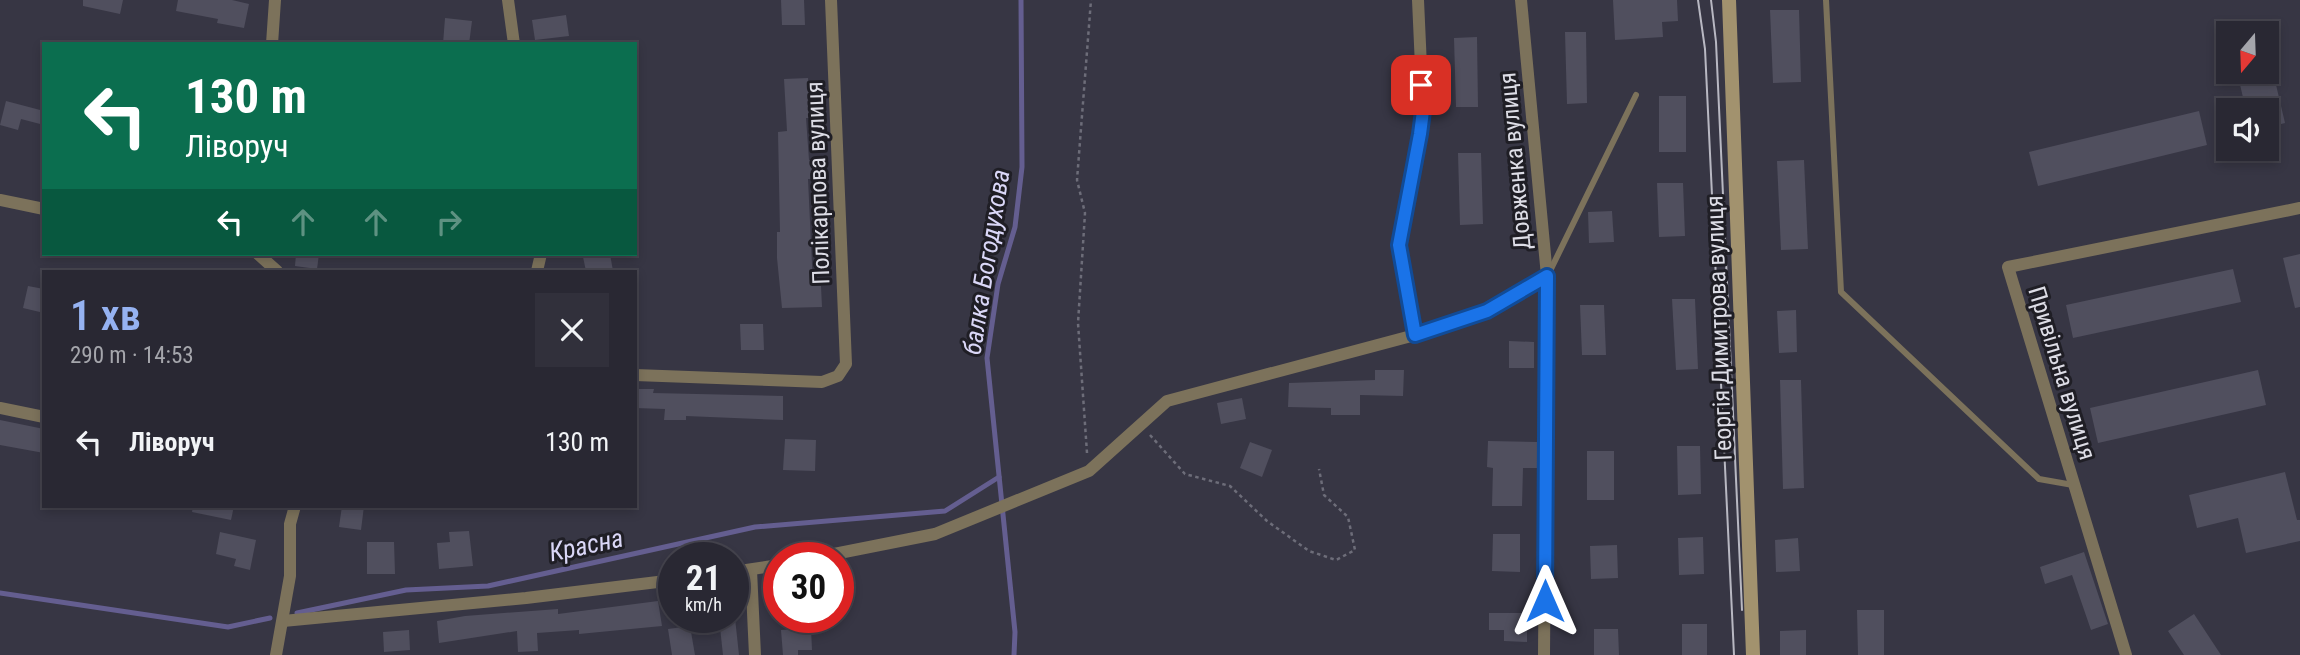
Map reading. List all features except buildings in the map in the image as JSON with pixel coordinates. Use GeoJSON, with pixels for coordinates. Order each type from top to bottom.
{"type":"FeatureCollection","features":[{"type":"Feature","properties":{"kind":"street"},"geometry":{"type":"LineString","coordinates":[[272,42],[275,0]]}},
{"type":"Feature","properties":{"kind":"street"},"geometry":{"type":"LineString","coordinates":[[508,0],[514,42]]}},
{"type":"Feature","properties":{"kind":"street","name":"Полікарпова вулиця"},"geometry":{"type":"LineString","coordinates":[[637,375],[822,382],[838,376],[846,364],[831,0]]}},
{"type":"Feature","properties":{"kind":"street"},"geometry":{"type":"LineString","coordinates":[[1415,335],[1399,245],[1413,180],[1423,111],[1418,0]]}},
{"type":"Feature","properties":{"kind":"street","name":"Довженка вулиця"},"geometry":{"type":"LineString","coordinates":[[1521,0],[1547,276],[1544,655]]}},
{"type":"Feature","properties":{"kind":"street","name":"Георгія Димитрова вулиця"},"geometry":{"type":"LineString","coordinates":[[1729,0],[1753,655]]}},
{"type":"Feature","properties":{"kind":"street"},"geometry":{"type":"LineString","coordinates":[[0,200],[42,209]]}},
{"type":"Feature","properties":{"kind":"street","name":"Привільна вулиця"},"geometry":{"type":"LineString","coordinates":[[2126,655],[2008,267],[2300,208]]}},
{"type":"Feature","properties":{"kind":"street"},"geometry":{"type":"LineString","coordinates":[[259,256],[276,270]]}},
{"type":"Feature","properties":{"kind":"street"},"geometry":{"type":"LineString","coordinates":[[854,550],[935,534],[986,512],[1036,495],[1089,471],[1167,401],[1415,335],[1487,311],[1547,276]]}},
{"type":"Feature","properties":{"kind":"street"},"geometry":{"type":"LineString","coordinates":[[0,408],[42,417]]}},
{"type":"Feature","properties":{"kind":"street"},"geometry":{"type":"LineString","coordinates":[[275,655],[290,576],[290,524],[294,508]]}},
{"type":"Feature","properties":{"kind":"street"},"geometry":{"type":"LineString","coordinates":[[755,655],[751,570],[763,568]]}},
{"type":"Feature","properties":{"kind":"street"},"geometry":{"type":"LineString","coordinates":[[283,621],[526,598],[658,582]]}},
{"type":"Feature","properties":{"kind":"lane"},"geometry":{"type":"LineString","coordinates":[[1826,0],[1841,292],[2039,480],[2073,485]]}},
{"type":"Feature","properties":{"kind":"lane"},"geometry":{"type":"LineString","coordinates":[[1547,276],[1636,95]]}},
{"type":"Feature","properties":{"kind":"path"},"geometry":{"type":"LineString","coordinates":[[1089,471],[1078,323],[1085,213],[1077,180],[1091,0]]}},
{"type":"Feature","properties":{"kind":"path"},"geometry":{"type":"LineString","coordinates":[[1141,425],[1185,474],[1230,486],[1267,521],[1308,551],[1336,560],[1355,550],[1348,517],[1324,495],[1318,469]]}},
{"type":"Feature","properties":{"kind":"waterway","name":"балка Богодухова"},"geometry":{"type":"LineString","coordinates":[[1014,655],[1015,632],[987,358],[998,284],[1015,227],[1022,167],[1021,0]]}},
{"type":"Feature","properties":{"kind":"waterway","name":"Красна"},"geometry":{"type":"LineString","coordinates":[[297,613],[406,590],[488,586],[755,527],[945,511],[999,477]]}},
{"type":"Feature","properties":{"kind":"waterway","name":"Красна"},"geometry":{"type":"LineString","coordinates":[[0,593],[228,627],[270,618]]}},
{"type":"Feature","properties":{"kind":"tram line"},"geometry":{"type":"LineString","coordinates":[[1698,0],[1705,49],[1734,655]]}},
{"type":"Feature","properties":{"kind":"tram line"},"geometry":{"type":"LineString","coordinates":[[1711,0],[1716,42],[1742,610]]}},
{"type":"Feature","properties":{"kind":"route"},"geometry":{"type":"LineString","coordinates":[[1421,85],[1423,111],[1420,134],[1399,245],[1415,335],[1487,311],[1547,276],[1545,601]]}}]}
